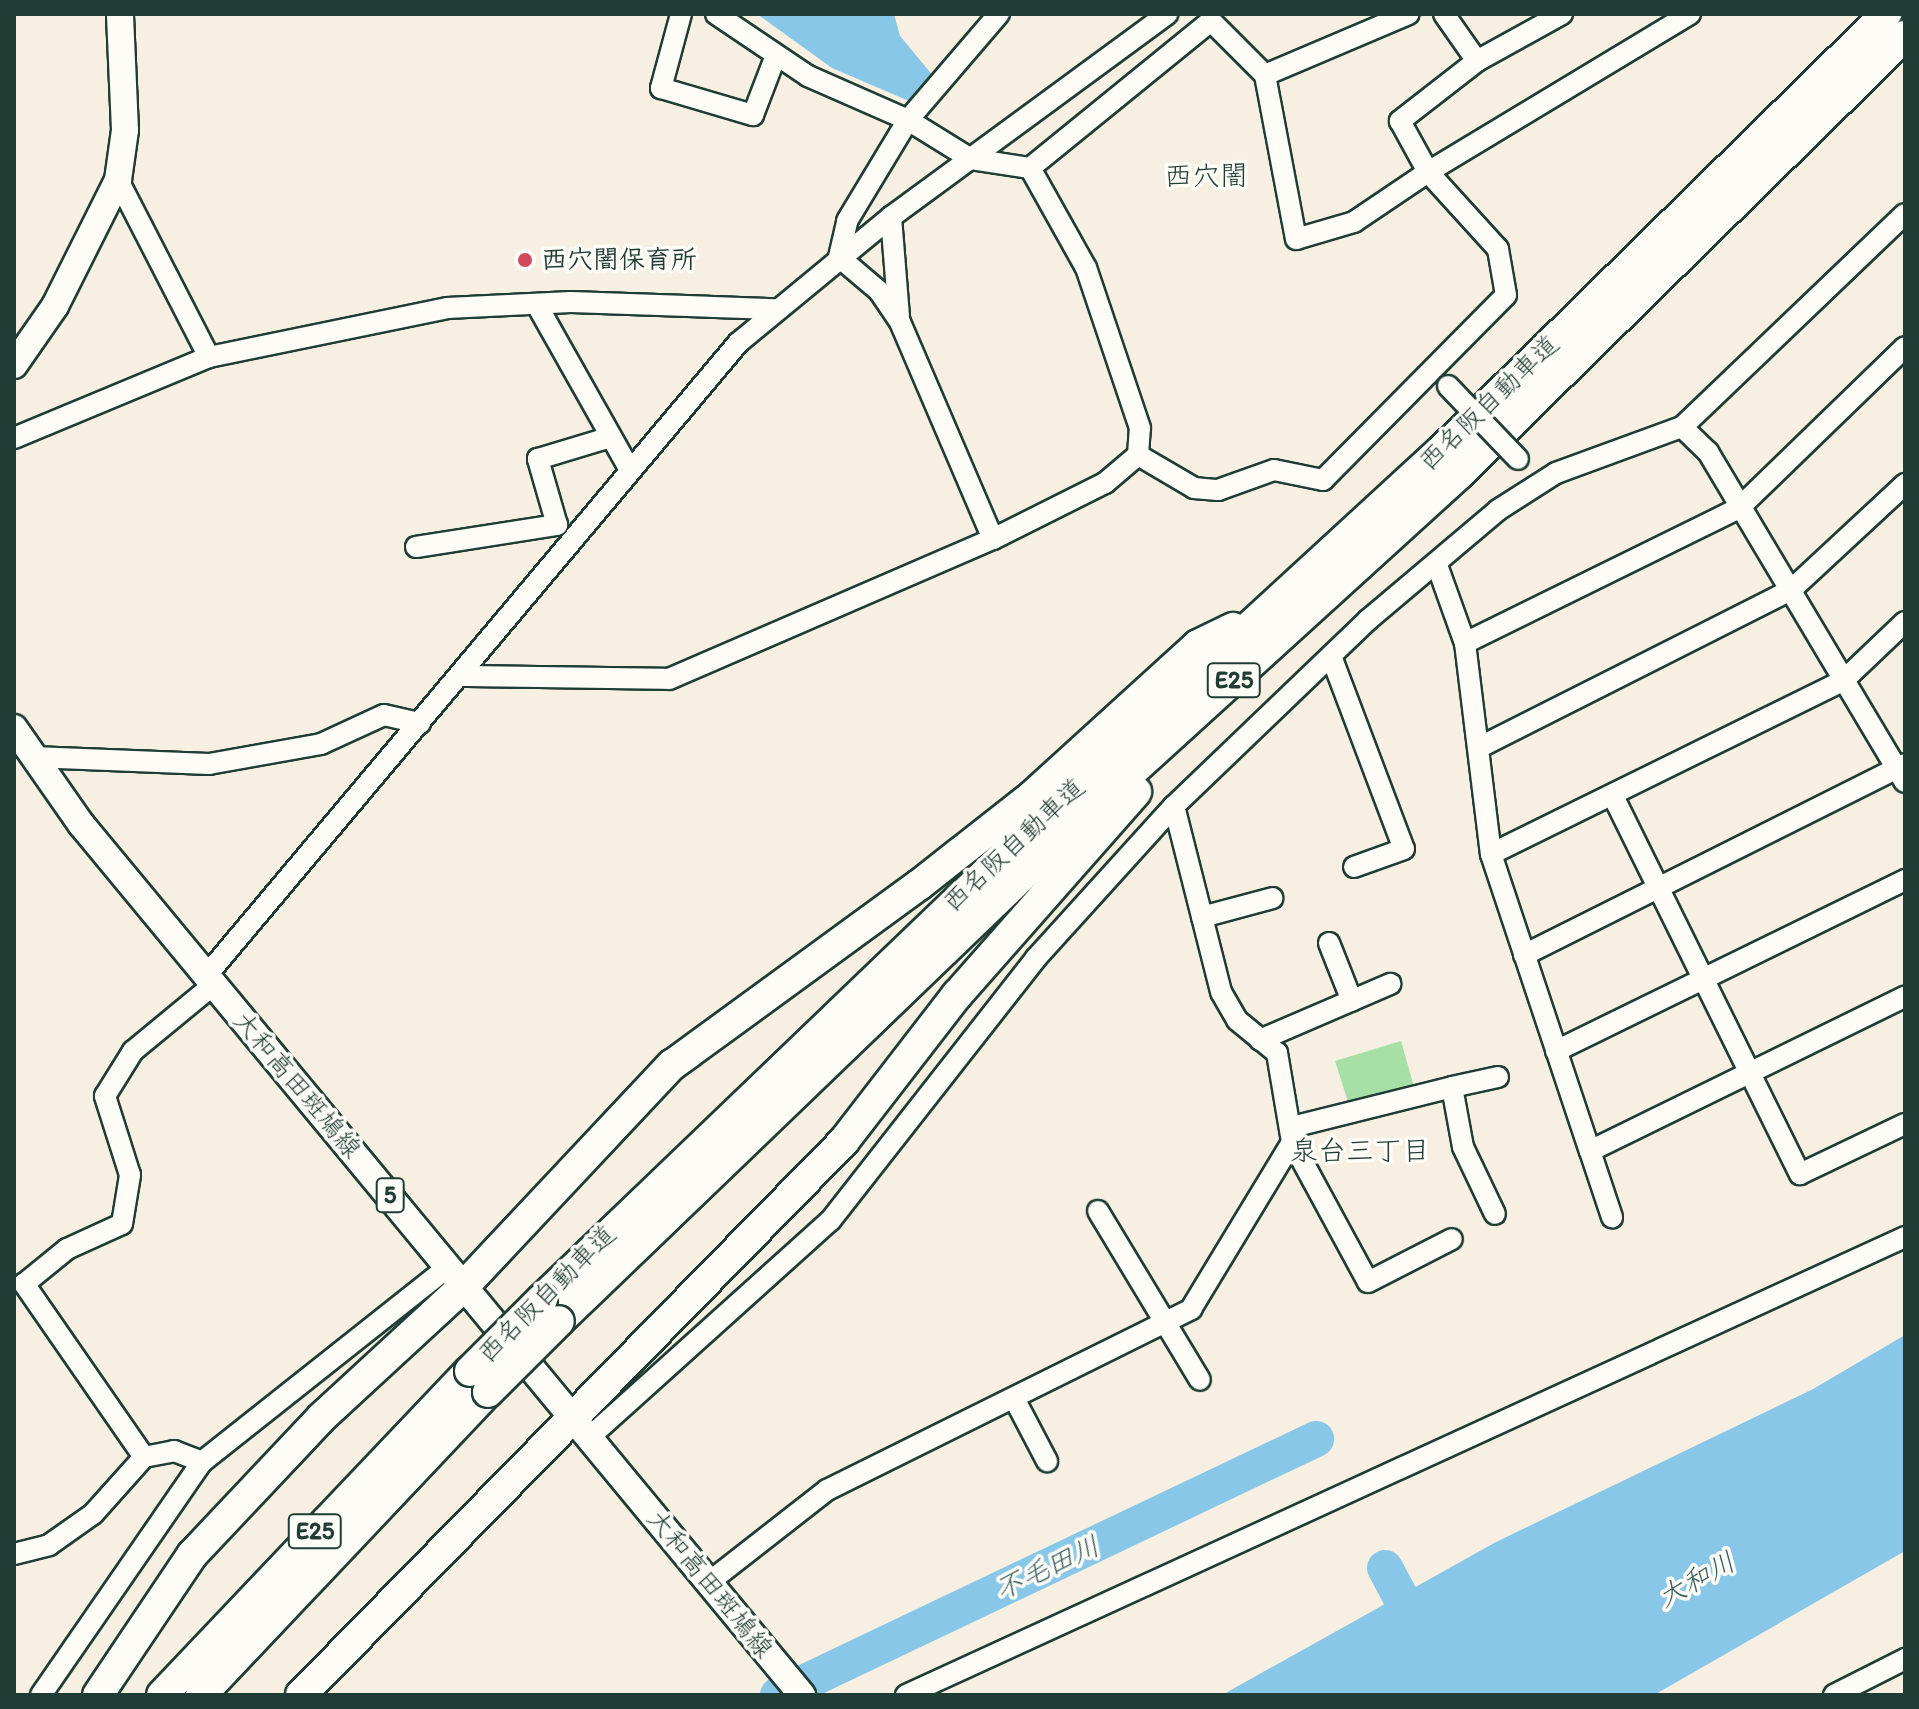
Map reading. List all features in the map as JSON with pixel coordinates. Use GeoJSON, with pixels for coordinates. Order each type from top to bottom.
{"type":"FeatureCollection","features":[{"type":"Feature","properties":{"kind":"highway","name":"西名阪自動車道"},"geometry":{"type":"LineString","coordinates":[[1281,618],[1886,14]]}},
{"type":"Feature","properties":{"kind":"highway","name":"西名阪自動車道"},"geometry":{"type":"LineString","coordinates":[[162,1695],[550,1310],[1281,618],[1905,36]]}},
{"type":"Feature","properties":{"kind":"highway"},"geometry":{"type":"LineString","coordinates":[[98,1695],[192,1555],[457,1275],[672,1065],[1032,796],[1198,645],[1281,618]]}},
{"type":"Feature","properties":{"kind":"highway"},"geometry":{"type":"LineString","coordinates":[[301,1695],[582,1424],[844,1141],[957,995],[1281,618]]}},
{"type":"Feature","properties":{"kind":"highway","name":"西名阪自動車道"},"geometry":{"type":"LineString","coordinates":[[201,1695],[479,1382]]}},
{"type":"Feature","properties":{"kind":"main road"},"geometry":{"type":"LineString","coordinates":[[14,365],[55,306],[118,180],[125,130],[120,14]]}},
{"type":"Feature","properties":{"kind":"main road","name":"大和高田斑鳩線"},"geometry":{"type":"LineString","coordinates":[[14,728],[33,757],[210,980],[582,1424],[802,1695]]}},
{"type":"Feature","properties":{"kind":"street"},"geometry":{"type":"LineString","coordinates":[[681,14],[661,88],[753,115],[776,55]]}},
{"type":"Feature","properties":{"kind":"street"},"geometry":{"type":"LineString","coordinates":[[716,14],[776,55],[908,120],[971,159],[1030,168],[1208,18],[1265,75],[1296,239],[1354,222],[1428,172],[1690,14]]}},
{"type":"Feature","properties":{"kind":"street"},"geometry":{"type":"LineString","coordinates":[[839,257],[847,221],[908,120],[999,14]]}},
{"type":"Feature","properties":{"kind":"street"},"geometry":{"type":"LineString","coordinates":[[144,1457],[24,1284],[67,1249],[122,1224],[130,1175],[105,1096],[133,1051],[210,980],[629,468],[775,309],[891,217],[1167,14]]}},
{"type":"Feature","properties":{"kind":"street"},"geometry":{"type":"LineString","coordinates":[[1265,75],[1409,14]]}},
{"type":"Feature","properties":{"kind":"street"},"geometry":{"type":"LineString","coordinates":[[1444,14],[1477,61]]}},
{"type":"Feature","properties":{"kind":"street"},"geometry":{"type":"LineString","coordinates":[[1138,455],[1194,488],[1218,490],[1274,470],[1323,480],[1440,380],[1506,295],[1498,249],[1428,172],[1400,121],[1477,61],[1562,14]]}},
{"type":"Feature","properties":{"kind":"street"},"geometry":{"type":"LineString","coordinates":[[460,676],[669,679],[993,539],[1105,483],[1138,455],[1140,428],[1086,268],[1030,168]]}},
{"type":"Feature","properties":{"kind":"street"},"geometry":{"type":"LineString","coordinates":[[118,180],[209,357]]}},
{"type":"Feature","properties":{"kind":"street"},"geometry":{"type":"LineString","coordinates":[[582,1424],[830,1221],[879,1166],[985,1019],[1174,806],[1331,656],[1437,565],[1537,486],[1592,456],[1682,427],[1905,214]]}},
{"type":"Feature","properties":{"kind":"street"},"geometry":{"type":"LineString","coordinates":[[891,217],[900,322]]}},
{"type":"Feature","properties":{"kind":"street"},"geometry":{"type":"LineString","coordinates":[[839,257],[879,291],[900,322],[993,539]]}},
{"type":"Feature","properties":{"kind":"street"},"geometry":{"type":"LineString","coordinates":[[14,438],[209,357],[447,308],[537,305],[775,309]]}},
{"type":"Feature","properties":{"kind":"street"},"geometry":{"type":"LineString","coordinates":[[537,305],[629,468]]}},
{"type":"Feature","properties":{"kind":"street"},"geometry":{"type":"LineString","coordinates":[[1465,643],[1739,508],[1905,347]]}},
{"type":"Feature","properties":{"kind":"street"},"geometry":{"type":"LineString","coordinates":[[1440,380],[1518,459],[1537,486]]}},
{"type":"Feature","properties":{"kind":"street"},"geometry":{"type":"LineString","coordinates":[[1524,955],[1903,772],[1739,508],[1708,452],[1682,427]]}},
{"type":"Feature","properties":{"kind":"street"},"geometry":{"type":"LineString","coordinates":[[416,547],[557,525],[538,459],[611,437]]}},
{"type":"Feature","properties":{"kind":"street"},"geometry":{"type":"LineString","coordinates":[[1480,747],[1791,590],[1905,484]]}},
{"type":"Feature","properties":{"kind":"street"},"geometry":{"type":"LineString","coordinates":[[1437,565],[1465,643],[1491,854],[1612,1217]]}},
{"type":"Feature","properties":{"kind":"street"},"geometry":{"type":"LineString","coordinates":[[1491,854],[1844,680],[1905,622]]}},
{"type":"Feature","properties":{"kind":"street"},"geometry":{"type":"LineString","coordinates":[[1331,656],[1404,849],[1354,867]]}},
{"type":"Feature","properties":{"kind":"street"},"geometry":{"type":"LineString","coordinates":[[33,757],[209,764],[321,744],[384,715],[420,723]]}},
{"type":"Feature","properties":{"kind":"street"},"geometry":{"type":"LineString","coordinates":[[1613,796],[1800,1174],[1905,1124]]}},
{"type":"Feature","properties":{"kind":"street"},"geometry":{"type":"LineString","coordinates":[[1174,806],[1221,992],[1286,1070],[1292,1135],[1368,1282],[1452,1239]]}},
{"type":"Feature","properties":{"kind":"street"},"geometry":{"type":"LineString","coordinates":[[1556,1051],[1905,880]]}},
{"type":"Feature","properties":{"kind":"street"},"geometry":{"type":"LineString","coordinates":[[1202,917],[1273,898]]}},
{"type":"Feature","properties":{"kind":"street"},"geometry":{"type":"LineString","coordinates":[[1329,943],[1352,1001]]}},
{"type":"Feature","properties":{"kind":"street"},"geometry":{"type":"LineString","coordinates":[[1260,1040],[1390,984]]}},
{"type":"Feature","properties":{"kind":"street"},"geometry":{"type":"LineString","coordinates":[[1590,1151],[1905,997]]}},
{"type":"Feature","properties":{"kind":"street"},"geometry":{"type":"LineString","coordinates":[[708,1583],[827,1490],[1016,1402],[1191,1309],[1292,1135],[1452,1087],[1498,1077]]}},
{"type":"Feature","properties":{"kind":"street"},"geometry":{"type":"LineString","coordinates":[[1452,1087],[1463,1147],[1495,1214]]}},
{"type":"Feature","properties":{"kind":"street"},"geometry":{"type":"LineString","coordinates":[[1098,1211],[1200,1380]]}},
{"type":"Feature","properties":{"kind":"street"},"geometry":{"type":"LineString","coordinates":[[906,1695],[1905,1237]]}},
{"type":"Feature","properties":{"kind":"street"},"geometry":{"type":"LineString","coordinates":[[41,1695],[202,1462],[457,1275]]}},
{"type":"Feature","properties":{"kind":"street"},"geometry":{"type":"LineString","coordinates":[[1016,1402],[1047,1461]]}},
{"type":"Feature","properties":{"kind":"street"},"geometry":{"type":"LineString","coordinates":[[14,1554],[49,1545],[93,1514],[144,1457],[174,1451],[202,1462]]}},
{"type":"Feature","properties":{"kind":"street"},"geometry":{"type":"LineString","coordinates":[[1834,1695],[1905,1659]]}},
{"type":"Feature","properties":{"kind":"green space"},"geometry":{"type":"Polygon","coordinates":[[[1401,1041],[1414,1087],[1348,1102],[1335,1061],[1401,1041]]]}},
{"type":"Feature","properties":{"kind":"water"},"geometry":{"type":"Polygon","coordinates":[[[757,14],[894,14],[900,36],[934,77],[909,101],[832,68],[757,14]]]}},
{"type":"Feature","properties":{"kind":"water","name":"大和川"},"geometry":{"type":"Polygon","coordinates":[[[1905,1335],[1905,1551],[1654,1695],[1222,1695],[1496,1542],[1813,1389],[1905,1335]]]}},
{"type":"Feature","properties":{"kind":"waterway","name":"不毛田川"},"geometry":{"type":"LineString","coordinates":[[778,1695],[1316,1439]]}},
{"type":"Feature","properties":{"kind":"waterway","name":"不毛田川"},"geometry":{"type":"LineString","coordinates":[[1385,1568],[1453,1695]]}},
{"type":"Feature","properties":{"kind":"place","name":"西穴闇保育所"},"geometry":{"type":"Point","coordinates":[525,260]}},
{"type":"Feature","properties":{"kind":"district","name":"西穴闇"},"geometry":{"type":"Point","coordinates":[1206,175]}},
{"type":"Feature","properties":{"kind":"district","name":"泉台三丁目"},"geometry":{"type":"Point","coordinates":[1360,1150]}}]}
